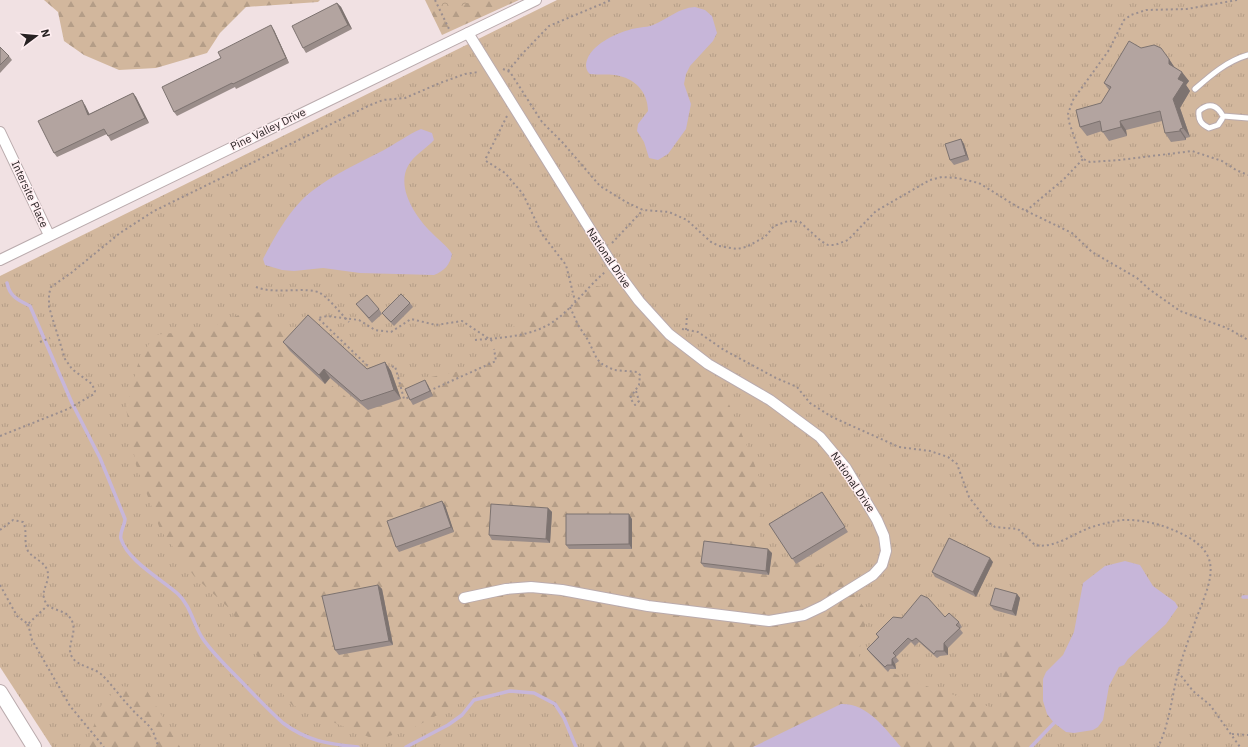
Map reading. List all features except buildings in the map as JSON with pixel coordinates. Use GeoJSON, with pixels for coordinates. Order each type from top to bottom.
{"type":"FeatureCollection","features":[{"type":"Feature","properties":{"kind":"main road"},"geometry":{"type":"LineString","coordinates":[[0,692],[34,747]]}},
{"type":"Feature","properties":{"kind":"street","name":"Pine Valley Drive"},"geometry":{"type":"LineString","coordinates":[[0,260],[536,0]]}},
{"type":"Feature","properties":{"kind":"street","name":"National Drive"},"geometry":{"type":"LineString","coordinates":[[464,598],[506,589],[531,587],[562,590],[648,606],[769,621],[804,615],[823,606],[873,574],[882,565],[886,551],[884,536],[864,496],[846,468],[820,437],[770,400],[708,364],[669,334],[639,301],[613,266],[468,33]]}},
{"type":"Feature","properties":{"kind":"street","name":"Intersite Place"},"geometry":{"type":"LineString","coordinates":[[0,132],[49,235]]}},
{"type":"Feature","properties":{"kind":"lane"},"geometry":{"type":"LineString","coordinates":[[1194,89],[1222,66],[1236,58],[1248,55]]}},
{"type":"Feature","properties":{"kind":"lane"},"geometry":{"type":"LineString","coordinates":[[1222,119],[1218,124],[1209,128],[1203,125],[1198,118],[1199,111],[1204,106],[1212,105],[1219,109],[1223,116],[1248,118]]}},
{"type":"Feature","properties":{"kind":"path"},"geometry":{"type":"LineString","coordinates":[[434,0],[455,39]]}},
{"type":"Feature","properties":{"kind":"path"},"geometry":{"type":"LineString","coordinates":[[508,71],[549,26],[611,0]]}},
{"type":"Feature","properties":{"kind":"path"},"geometry":{"type":"LineString","coordinates":[[1237,0],[1187,9],[1146,10],[1136,12],[1124,20],[1109,50],[1087,78],[1070,106],[1069,122],[1076,146],[1083,159],[1090,162],[1192,151],[1222,161],[1236,170],[1248,175]]}},
{"type":"Feature","properties":{"kind":"path"},"geometry":{"type":"LineString","coordinates":[[0,436],[68,410],[94,394],[95,390],[88,380],[72,368],[65,359],[49,307],[48,294],[51,287],[58,281],[71,273],[120,233],[154,211],[376,102],[406,98],[465,74],[502,68],[508,71],[542,122],[570,151],[594,180],[619,198],[643,210],[678,215],[687,220],[711,242],[719,246],[738,249],[753,244],[765,237],[774,226],[781,222],[788,221],[800,222],[821,241],[828,245],[842,243],[854,234],[876,211],[930,180],[938,177],[957,178],[979,183],[1026,211],[1072,233],[1092,252],[1137,278],[1149,289],[1180,311],[1227,328],[1248,340]]}},
{"type":"Feature","properties":{"kind":"path"},"geometry":{"type":"LineString","coordinates":[[509,112],[500,126],[486,161],[505,173],[523,194],[542,234],[566,265],[575,301]]}},
{"type":"Feature","properties":{"kind":"path"},"geometry":{"type":"LineString","coordinates":[[1026,211],[1064,179],[1083,159]]}},
{"type":"Feature","properties":{"kind":"path"},"geometry":{"type":"LineString","coordinates":[[608,247],[643,210]]}},
{"type":"Feature","properties":{"kind":"path"},"geometry":{"type":"LineString","coordinates":[[475,340],[532,332],[546,327],[557,319],[608,270]]}},
{"type":"Feature","properties":{"kind":"path"},"geometry":{"type":"LineString","coordinates":[[256,287],[270,291],[310,291],[321,293],[349,322]]}},
{"type":"Feature","properties":{"kind":"path"},"geometry":{"type":"LineString","coordinates":[[570,307],[578,325],[602,364],[614,370],[637,372],[640,375],[639,385],[630,398],[635,404],[639,400],[636,391]]}},
{"type":"Feature","properties":{"kind":"path"},"geometry":{"type":"LineString","coordinates":[[686,330],[688,315]]}},
{"type":"Feature","properties":{"kind":"path"},"geometry":{"type":"LineString","coordinates":[[374,372],[318,318],[327,316],[359,320],[375,330],[391,332],[411,319],[436,325],[462,321],[494,342]]}},
{"type":"Feature","properties":{"kind":"path"},"geometry":{"type":"LineString","coordinates":[[679,329],[698,332],[724,350],[776,378],[797,387],[810,403],[832,417],[899,447],[930,452],[948,457],[957,464],[969,497],[985,518],[995,527],[1018,529],[1035,545],[1050,544],[1094,526],[1124,520],[1166,527],[1195,540],[1207,555],[1212,572],[1178,672],[1165,730],[1158,747]]}},
{"type":"Feature","properties":{"kind":"path"},"geometry":{"type":"LineString","coordinates":[[40,342],[50,338]]}},
{"type":"Feature","properties":{"kind":"path"},"geometry":{"type":"LineString","coordinates":[[424,393],[496,361],[494,349]]}},
{"type":"Feature","properties":{"kind":"path"},"geometry":{"type":"LineString","coordinates":[[381,370],[394,366],[404,399],[411,397]]}},
{"type":"Feature","properties":{"kind":"path"},"geometry":{"type":"LineString","coordinates":[[0,530],[13,520],[23,522],[29,552],[47,568],[48,577],[43,591],[48,605]]}},
{"type":"Feature","properties":{"kind":"path"},"geometry":{"type":"LineString","coordinates":[[0,585],[17,616],[28,624],[32,640],[70,706],[104,747]]}},
{"type":"Feature","properties":{"kind":"path"},"geometry":{"type":"LineString","coordinates":[[28,624],[48,605]]}},
{"type":"Feature","properties":{"kind":"path"},"geometry":{"type":"LineString","coordinates":[[48,605],[62,610],[73,624],[71,645],[72,657],[76,661],[96,670],[103,676],[123,700],[151,728],[159,747]]}},
{"type":"Feature","properties":{"kind":"path"},"geometry":{"type":"LineString","coordinates":[[1178,672],[1193,691],[1210,704],[1240,747]]}},
{"type":"Feature","properties":{"kind":"path"},"geometry":{"type":"LineString","coordinates":[[1231,734],[1248,735]]}},
{"type":"Feature","properties":{"kind":"green space"},"geometry":{"type":"Polygon","coordinates":[[[44,0],[320,0],[318,2],[246,7],[220,33],[207,53],[156,68],[119,70],[84,55],[64,41],[58,12],[44,0]]]}},
{"type":"Feature","properties":{"kind":"green space"},"geometry":{"type":"Polygon","coordinates":[[[425,0],[519,0],[442,35],[425,0]]]}},
{"type":"Feature","properties":{"kind":"green space"},"geometry":{"type":"Polygon","coordinates":[[[431,0],[474,0],[441,16],[431,0]]]}},
{"type":"Feature","properties":{"kind":"green space"},"geometry":{"type":"Polygon","coordinates":[[[557,0],[1248,0],[1248,747],[52,747],[0,667],[0,276],[557,0]]]}},
{"type":"Feature","properties":{"kind":"green space"},"geometry":{"type":"Polygon","coordinates":[[[596,286],[634,292],[673,336],[703,359],[719,381],[753,460],[761,483],[759,531],[763,548],[776,560],[822,566],[843,578],[868,613],[858,656],[911,681],[993,708],[1001,707],[1003,641],[1014,638],[1023,639],[1046,672],[1042,685],[1042,699],[1054,723],[1031,747],[901,747],[882,725],[867,712],[851,705],[841,704],[753,747],[586,747],[561,713],[532,686],[485,690],[409,730],[376,740],[292,705],[269,677],[231,610],[194,576],[160,529],[136,465],[126,408],[138,364],[154,335],[190,331],[216,325],[241,314],[271,311],[298,358],[351,401],[388,386],[474,368],[519,321],[561,299],[596,286]]]}},
{"type":"Feature","properties":{"kind":"green space"},"geometry":{"type":"Polygon","coordinates":[[[119,686],[146,689],[180,747],[86,747],[101,706],[119,686]]]}},
{"type":"Feature","properties":{"kind":"shaded area"},"geometry":{"type":"Polygon","coordinates":[[[695,7],[705,10],[712,16],[717,33],[713,41],[690,66],[686,74],[684,84],[691,104],[686,129],[668,154],[658,160],[649,158],[644,142],[637,131],[638,124],[648,111],[646,98],[643,92],[629,79],[612,75],[590,74],[587,70],[586,62],[594,50],[610,37],[632,29],[653,25],[683,9],[695,7]]]}},
{"type":"Feature","properties":{"kind":"shaded area"},"geometry":{"type":"Polygon","coordinates":[[[421,129],[432,133],[434,140],[417,155],[408,166],[404,183],[409,202],[419,218],[452,254],[450,261],[441,272],[434,275],[360,273],[323,268],[294,271],[282,270],[265,265],[263,259],[284,222],[297,205],[312,191],[338,174],[421,129]]]}},
{"type":"Feature","properties":{"kind":"shaded area"},"geometry":{"type":"Polygon","coordinates":[[[1125,561],[1140,565],[1153,586],[1175,602],[1178,607],[1166,624],[1128,659],[1124,665],[1119,667],[1109,686],[1103,720],[1098,727],[1093,730],[1074,733],[1066,732],[1054,723],[1047,714],[1043,701],[1043,679],[1046,672],[1063,655],[1074,632],[1083,583],[1105,566],[1125,561]]]}},
{"type":"Feature","properties":{"kind":"shaded area"},"geometry":{"type":"Polygon","coordinates":[[[841,704],[850,705],[867,712],[882,725],[901,747],[753,747],[841,704]]]}},
{"type":"Feature","properties":{"kind":"waterway"},"geometry":{"type":"LineString","coordinates":[[7,283],[12,295],[30,306],[72,403],[100,458],[125,519],[121,532],[121,539],[130,555],[178,594],[186,604],[203,639],[210,649],[283,723],[301,734],[318,741],[358,747]]}},
{"type":"Feature","properties":{"kind":"waterway"},"geometry":{"type":"LineString","coordinates":[[1243,597],[1248,597]]}},
{"type":"Feature","properties":{"kind":"waterway"},"geometry":{"type":"LineString","coordinates":[[406,747],[448,725],[462,715],[474,700],[510,691],[534,693],[555,704],[564,718],[576,747]]}},
{"type":"Feature","properties":{"kind":"waterway"},"geometry":{"type":"LineString","coordinates":[[1031,747],[1054,723]]}}]}
